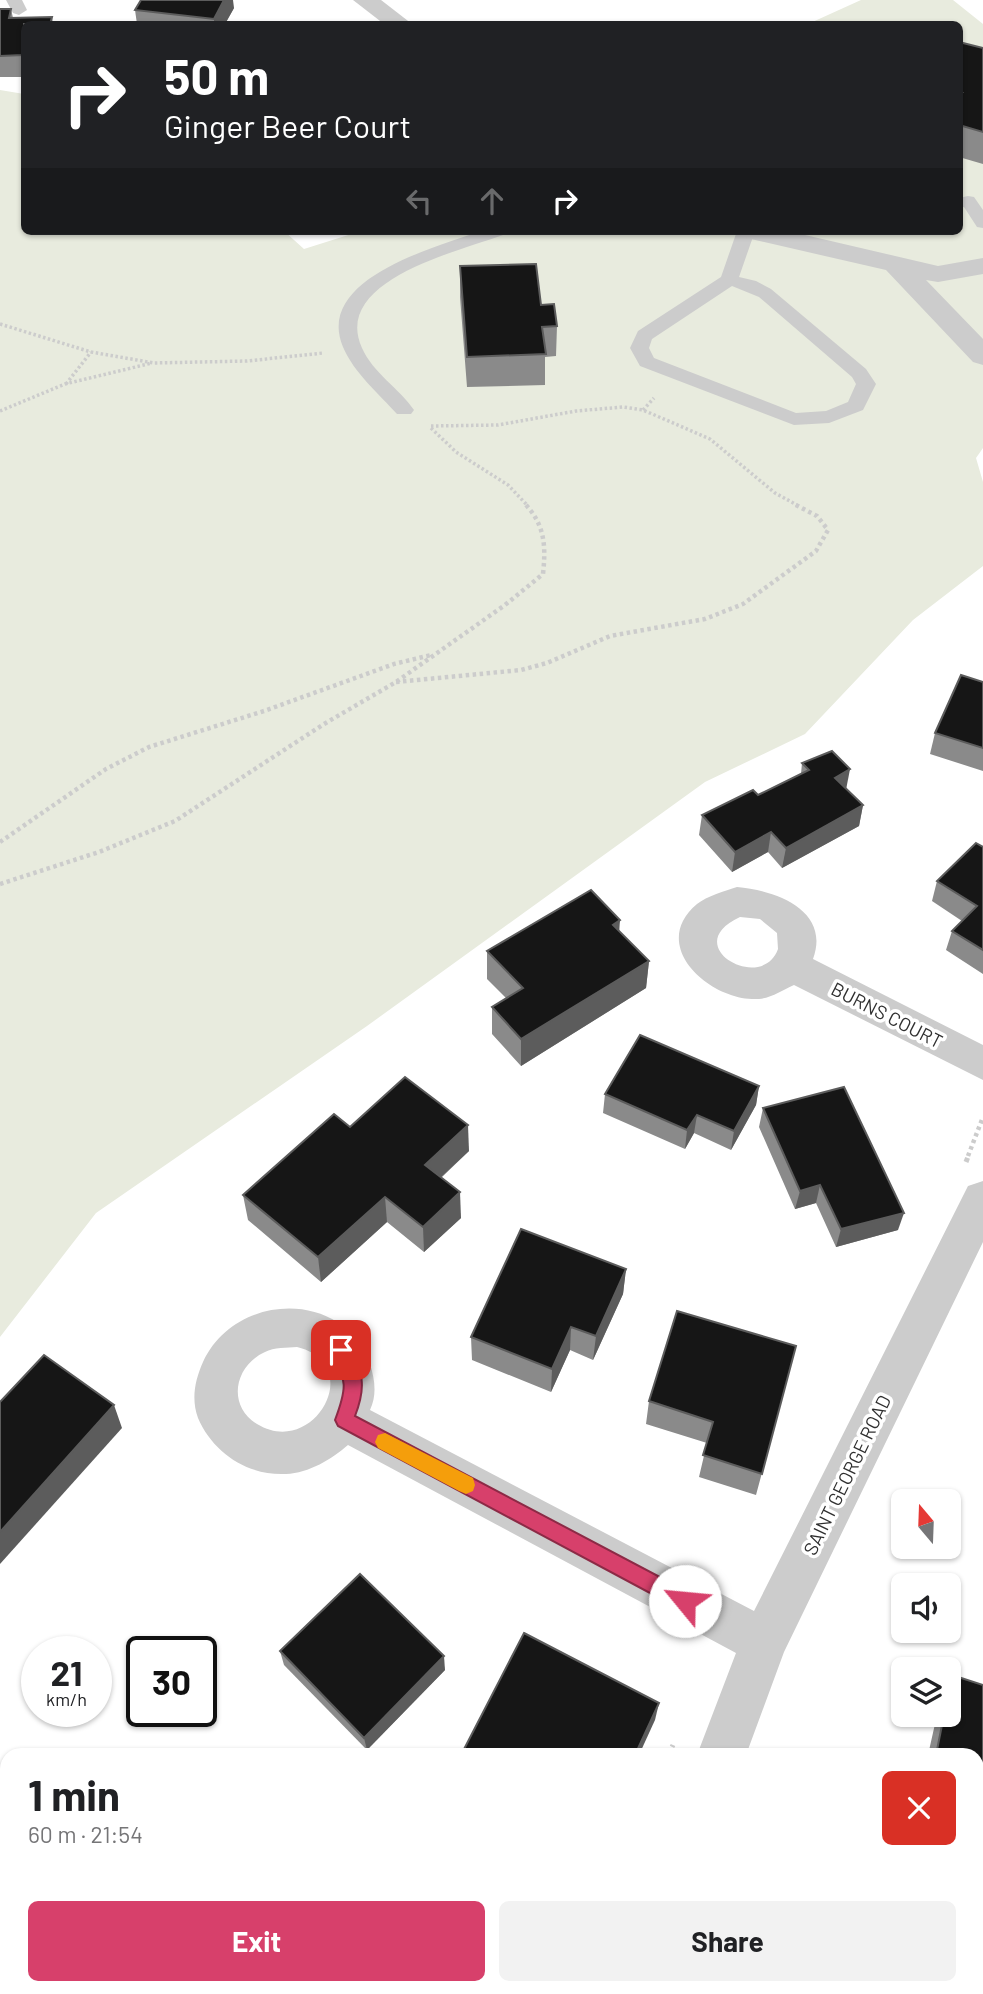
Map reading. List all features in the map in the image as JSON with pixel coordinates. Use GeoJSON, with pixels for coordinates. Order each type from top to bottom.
{"type":"FeatureCollection","features":[{"type":"Feature","properties":{"kind":"street"},"geometry":{"type":"LineString","coordinates":[[365,0],[396,21]]}},
{"type":"Feature","properties":{"kind":"street"},"geometry":{"type":"LineString","coordinates":[[769,235],[938,274],[983,265]]}},
{"type":"Feature","properties":{"kind":"street"},"geometry":{"type":"LineString","coordinates":[[896,265],[983,356]]}},
{"type":"Feature","properties":{"kind":"street","name":"BURNS COURT"},"geometry":{"type":"LineString","coordinates":[[791,966],[983,1064]]}},
{"type":"Feature","properties":{"kind":"street","name":"SAINT GEORGE ROAD"},"geometry":{"type":"LineString","coordinates":[[725,1748],[764,1642],[983,1199]]}},
{"type":"Feature","properties":{"kind":"street"},"geometry":{"type":"LineString","coordinates":[[344,1420],[764,1642]]}},
{"type":"Feature","properties":{"kind":"lane"},"geometry":{"type":"LineString","coordinates":[[963,202],[968,201],[983,223]]}},
{"type":"Feature","properties":{"kind":"lane"},"geometry":{"type":"LineString","coordinates":[[404,410],[353,350],[347,329],[350,310],[365,290],[394,272],[487,235]]}},
{"type":"Feature","properties":{"kind":"lane"},"geometry":{"type":"LineString","coordinates":[[729,280],[750,285],[765,293],[859,373],[866,384],[856,407],[829,417],[794,419],[647,362],[639,353],[639,344],[645,335],[729,280],[745,235]]}},
{"type":"Feature","properties":{"kind":"path"},"geometry":{"type":"LineString","coordinates":[[0,324],[44,335],[91,352],[154,363],[247,361],[353,350]]}},
{"type":"Feature","properties":{"kind":"path"},"geometry":{"type":"LineString","coordinates":[[65,384],[91,352]]}},
{"type":"Feature","properties":{"kind":"path"},"geometry":{"type":"LineString","coordinates":[[0,411],[65,384],[154,363]]}},
{"type":"Feature","properties":{"kind":"path"},"geometry":{"type":"LineString","coordinates":[[396,682],[521,670],[547,663],[610,636],[705,619],[743,604],[816,551],[828,530],[817,516],[775,493],[710,439],[643,410],[623,407],[576,411],[498,425],[429,426]]}},
{"type":"Feature","properties":{"kind":"path"},"geometry":{"type":"LineString","coordinates":[[0,884],[99,852],[175,821],[324,724],[396,682],[505,605],[543,574],[546,543],[536,515],[508,485],[456,452],[429,426],[404,410]]}},
{"type":"Feature","properties":{"kind":"path"},"geometry":{"type":"LineString","coordinates":[[0,842],[107,768],[149,747],[264,711],[394,664],[435,654]]}},
{"type":"Feature","properties":{"kind":"shaded area"},"geometry":{"type":"Polygon","coordinates":[[[861,0],[953,0],[983,24],[983,448],[976,458],[983,482],[983,566],[913,620],[805,734],[705,782],[367,1026],[96,1213],[0,1337],[0,90],[21,94],[21,235],[288,235],[304,249],[348,235],[963,235],[963,21],[815,21],[861,0]]]}},
{"type":"Feature","properties":{"kind":"building"},"geometry":{"type":"Polygon","coordinates":[[[141,0],[224,0],[214,19],[135,10],[141,0]]]}},
{"type":"Feature","properties":{"kind":"building"},"geometry":{"type":"Polygon","coordinates":[[[0,9],[11,9],[9,18],[52,17],[51,21],[21,21],[21,55],[0,56],[0,9]]]}},
{"type":"Feature","properties":{"kind":"building"},"geometry":{"type":"Polygon","coordinates":[[[963,43],[983,48],[983,132],[963,126],[963,43]]]}},
{"type":"Feature","properties":{"kind":"building"},"geometry":{"type":"Polygon","coordinates":[[[536,264],[541,305],[554,304],[557,326],[542,327],[546,354],[467,357],[460,266],[536,264]]]}},
{"type":"Feature","properties":{"kind":"building"},"geometry":{"type":"Polygon","coordinates":[[[961,675],[983,682],[983,748],[935,733],[961,675]]]}},
{"type":"Feature","properties":{"kind":"building"},"geometry":{"type":"Polygon","coordinates":[[[832,751],[850,769],[835,778],[863,805],[786,848],[771,832],[735,852],[702,815],[753,790],[758,795],[809,770],[802,763],[832,751]]]}},
{"type":"Feature","properties":{"kind":"building"},"geometry":{"type":"Polygon","coordinates":[[[976,843],[983,847],[983,950],[952,931],[977,906],[937,881],[976,843]]]}},
{"type":"Feature","properties":{"kind":"building"},"geometry":{"type":"Polygon","coordinates":[[[591,890],[620,920],[613,925],[649,961],[521,1039],[492,1007],[523,988],[487,951],[591,890]]]}},
{"type":"Feature","properties":{"kind":"building"},"geometry":{"type":"Polygon","coordinates":[[[640,1035],[759,1086],[734,1131],[697,1115],[687,1130],[605,1094],[640,1035]]]}},
{"type":"Feature","properties":{"kind":"building"},"geometry":{"type":"Polygon","coordinates":[[[405,1077],[468,1125],[425,1165],[460,1192],[423,1227],[385,1197],[318,1257],[243,1195],[334,1114],[350,1127],[405,1077]]]}},
{"type":"Feature","properties":{"kind":"building"},"geometry":{"type":"Polygon","coordinates":[[[844,1087],[904,1213],[841,1229],[820,1185],[800,1191],[763,1108],[844,1087]]]}},
{"type":"Feature","properties":{"kind":"building"},"geometry":{"type":"Polygon","coordinates":[[[521,1229],[626,1269],[596,1336],[571,1327],[552,1369],[471,1337],[521,1229]]]}},
{"type":"Feature","properties":{"kind":"building"},"geometry":{"type":"Polygon","coordinates":[[[677,1311],[796,1346],[762,1474],[703,1455],[713,1422],[649,1401],[677,1311]]]}},
{"type":"Feature","properties":{"kind":"building"},"geometry":{"type":"Polygon","coordinates":[[[44,1355],[114,1405],[0,1532],[0,1402],[44,1355]]]}},
{"type":"Feature","properties":{"kind":"building"},"geometry":{"type":"Polygon","coordinates":[[[360,1574],[444,1656],[364,1738],[280,1651],[360,1574]]]}},
{"type":"Feature","properties":{"kind":"building"},"geometry":{"type":"Polygon","coordinates":[[[524,1633],[659,1703],[638,1748],[465,1748],[524,1633]]]}},
{"type":"Feature","properties":{"kind":"building"},"geometry":{"type":"Polygon","coordinates":[[[961,1678],[983,1685],[983,1748],[937,1748],[942,1727],[961,1727],[961,1678]]]}},
{"type":"Feature","properties":{"kind":"slow traffic"},"geometry":{"type":"LineString","coordinates":[[385,1442],[466,1485]]}},
{"type":"Feature","properties":{"kind":"route"},"geometry":{"type":"LineString","coordinates":[[341,1350],[353,1372],[354,1396],[344,1420],[685,1601]]}}]}
